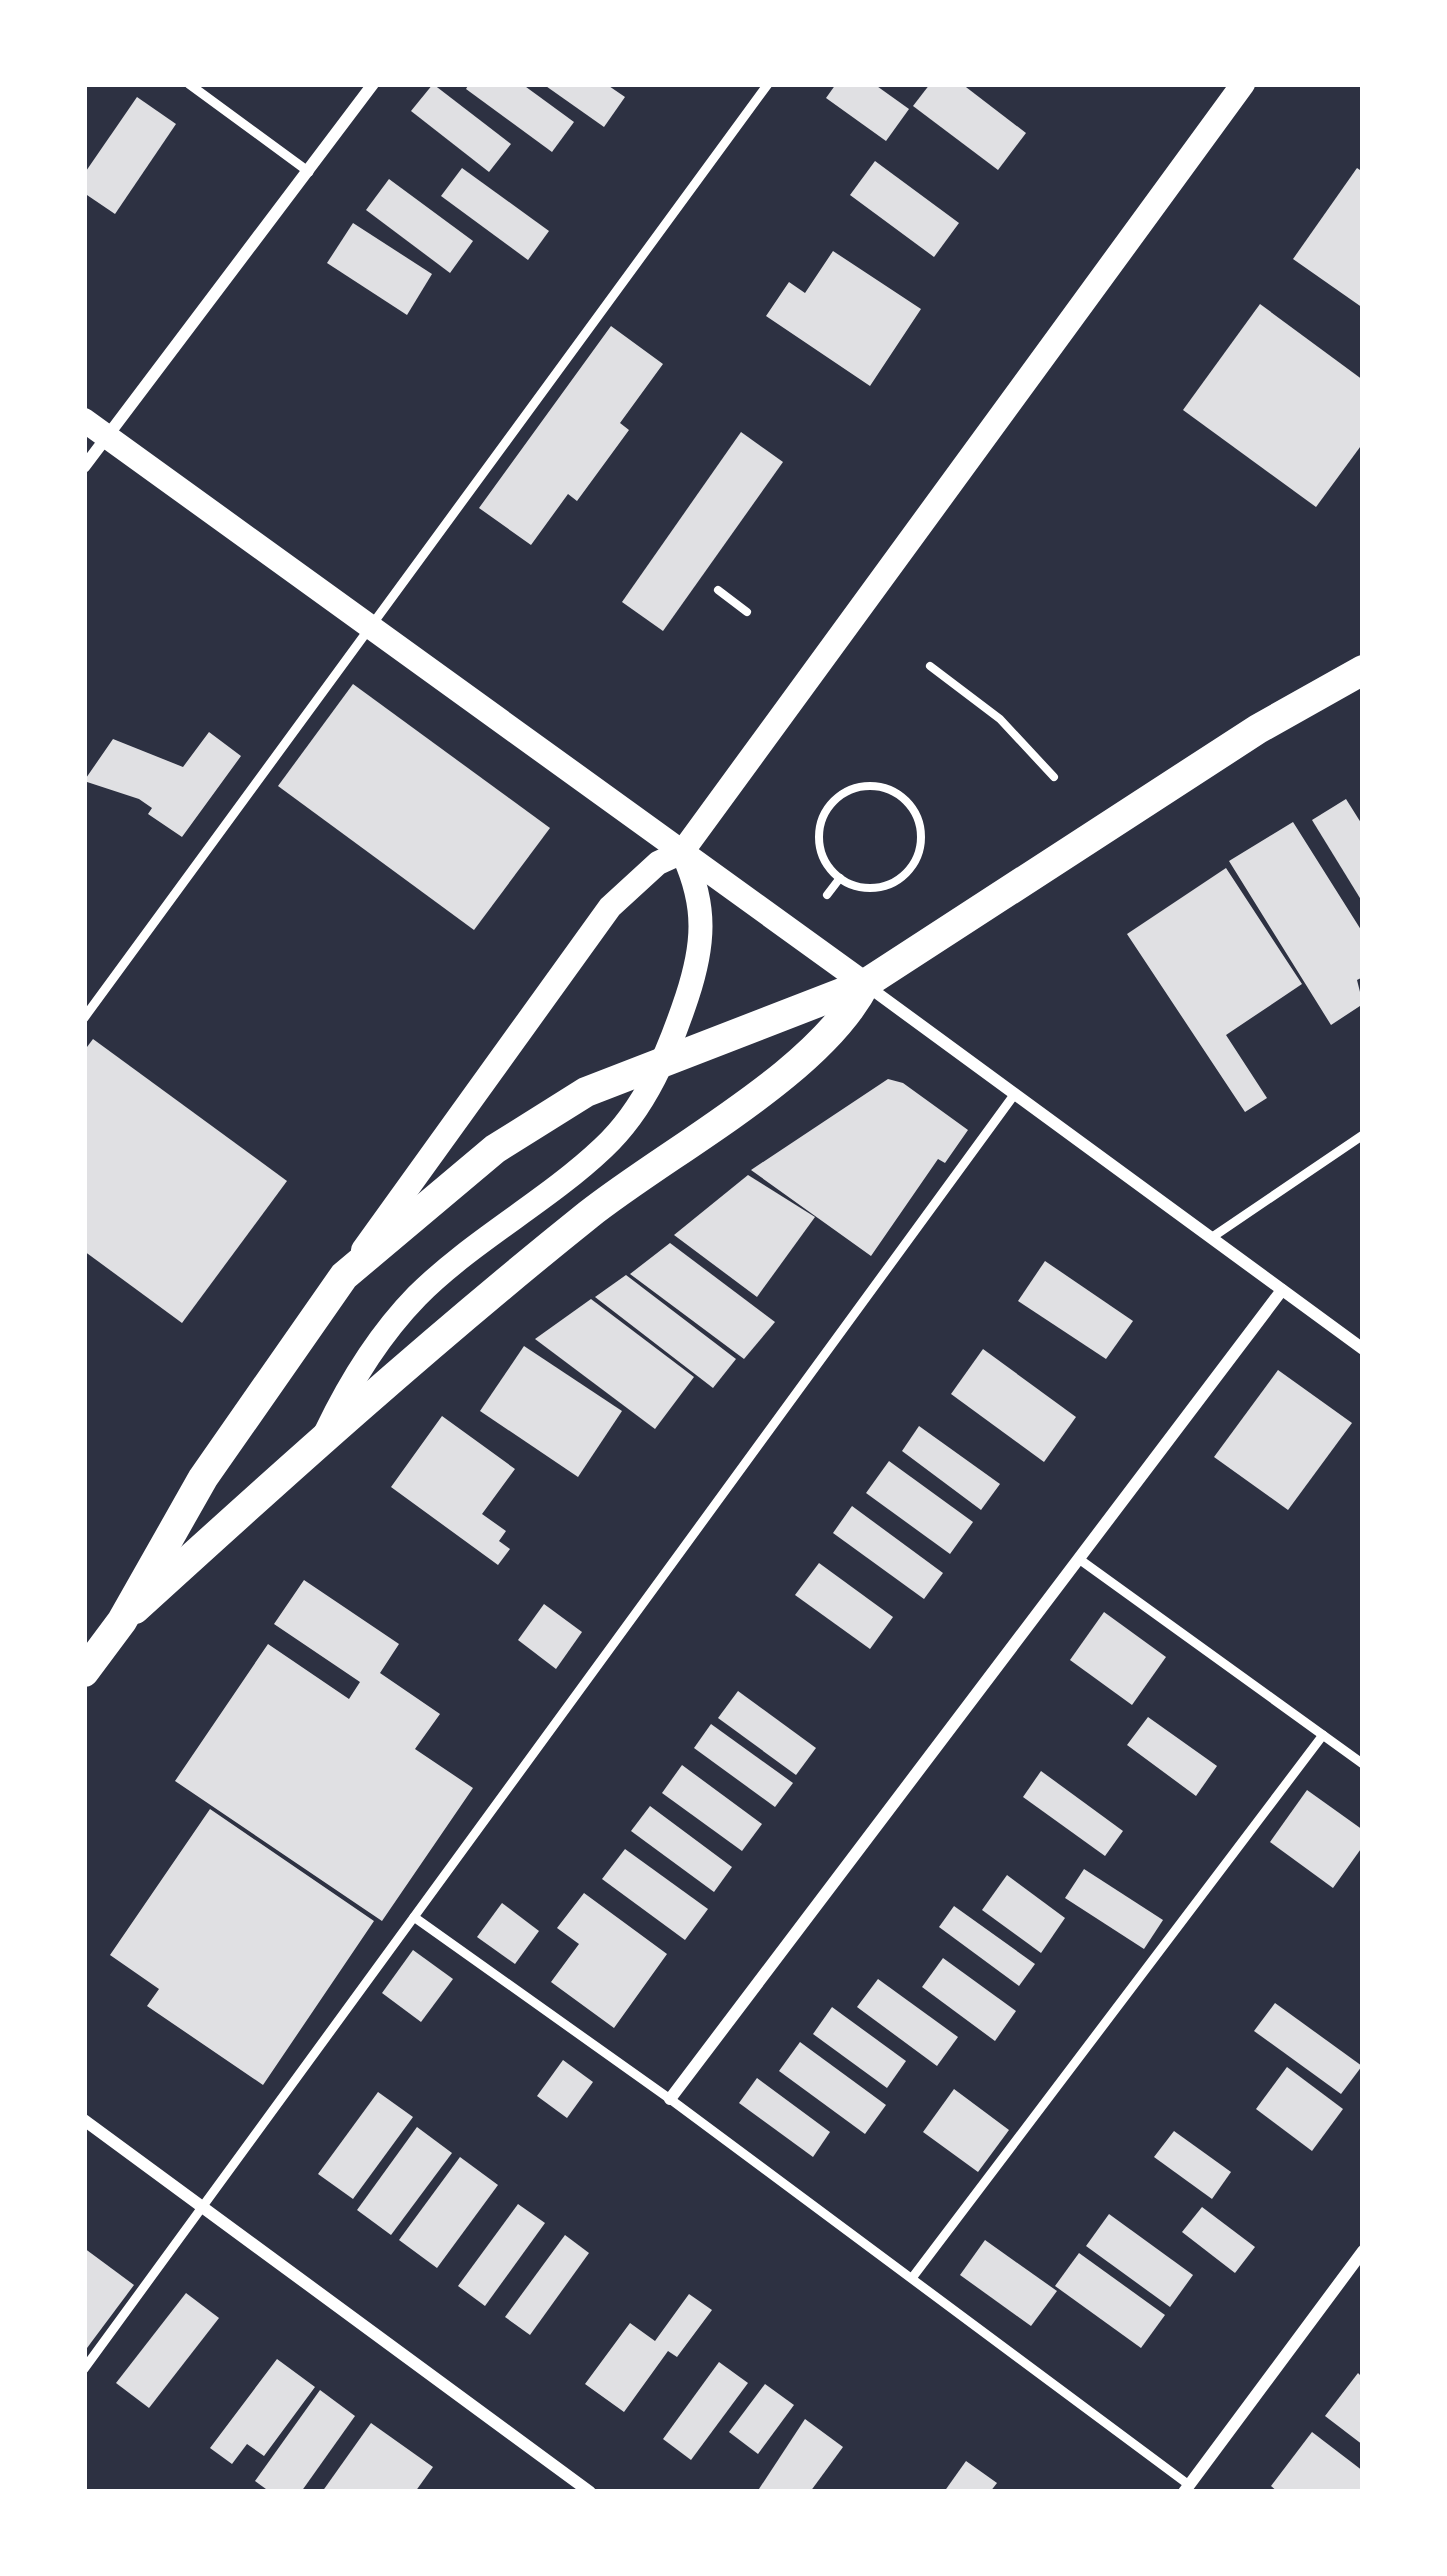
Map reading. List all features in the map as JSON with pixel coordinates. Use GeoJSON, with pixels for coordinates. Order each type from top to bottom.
{"type":"FeatureCollection","features":[{"type":"Feature","properties":{"kind":"main road"},"geometry":{"type":"LineString","coordinates":[[84,1672],[122,1621],[193,1493],[610,907],[658,863],[682,852],[1243,84]]}},
{"type":"Feature","properties":{"kind":"main road"},"geometry":{"type":"LineString","coordinates":[[84,419],[865,984]]}},
{"type":"Feature","properties":{"kind":"main road"},"geometry":{"type":"LineString","coordinates":[[344,1276],[432,1197],[543,1114],[663,1060],[865,984],[1258,729],[1363,670]]}},
{"type":"Feature","properties":{"kind":"main road"},"geometry":{"type":"LineString","coordinates":[[326,1432],[379,1340],[418,1295],[604,1147],[645,1095],[663,1060],[704,928],[699,888],[682,852]]}},
{"type":"Feature","properties":{"kind":"main road"},"geometry":{"type":"LineString","coordinates":[[122,1621],[326,1432],[589,1214],[816,1052],[865,984]]}},
{"type":"Feature","properties":{"kind":"street"},"geometry":{"type":"LineString","coordinates":[[84,466],[373,84]]}},
{"type":"Feature","properties":{"kind":"street"},"geometry":{"type":"LineString","coordinates":[[865,984],[1363,1349]]}},
{"type":"Feature","properties":{"kind":"street"},"geometry":{"type":"LineString","coordinates":[[670,2099],[1282,1290]]}},
{"type":"Feature","properties":{"kind":"street"},"geometry":{"type":"LineString","coordinates":[[84,2120],[590,2492]]}},
{"type":"Feature","properties":{"kind":"street"},"geometry":{"type":"LineString","coordinates":[[1186,2488],[1363,2251]]}},
{"type":"Feature","properties":{"kind":"lane"},"geometry":{"type":"LineString","coordinates":[[188,84],[309,172]]}},
{"type":"Feature","properties":{"kind":"lane"},"geometry":{"type":"LineString","coordinates":[[84,1018],[768,84]]}},
{"type":"Feature","properties":{"kind":"lane"},"geometry":{"type":"LineString","coordinates":[[84,2369],[1014,1095]]}},
{"type":"Feature","properties":{"kind":"lane"},"geometry":{"type":"LineString","coordinates":[[1211,1238],[1363,1136]]}},
{"type":"Feature","properties":{"kind":"lane"},"geometry":{"type":"LineString","coordinates":[[1079,1559],[1363,1764]]}},
{"type":"Feature","properties":{"kind":"lane"},"geometry":{"type":"LineString","coordinates":[[912,2278],[1323,1735]]}},
{"type":"Feature","properties":{"kind":"lane"},"geometry":{"type":"LineString","coordinates":[[414,1917],[670,2099],[1186,2488]]}},
{"type":"Feature","properties":{"kind":"path"},"geometry":{"type":"LineString","coordinates":[[718,590],[747,612]]}},
{"type":"Feature","properties":{"kind":"path"},"geometry":{"type":"LineString","coordinates":[[930,666],[1000,719],[1054,777]]}},
{"type":"Feature","properties":{"kind":"path"},"geometry":{"type":"LineString","coordinates":[[859,786],[894,791],[918,817],[922,834],[911,868],[883,886],[851,885],[840,878],[820,850],[818,835],[829,805],[859,786]]}},
{"type":"Feature","properties":{"kind":"path"},"geometry":{"type":"LineString","coordinates":[[827,896],[840,878]]}},
{"type":"Feature","properties":{"kind":"building"},"geometry":{"type":"Polygon","coordinates":[[[433,84],[511,144],[489,172],[411,111],[433,84]]]}},
{"type":"Feature","properties":{"kind":"building"},"geometry":{"type":"Polygon","coordinates":[[[469,84],[522,84],[574,122],[552,152],[466,89],[469,84]]]}},
{"type":"Feature","properties":{"kind":"building"},"geometry":{"type":"Polygon","coordinates":[[[543,84],[606,84],[625,97],[604,127],[543,84]]]}},
{"type":"Feature","properties":{"kind":"building"},"geometry":{"type":"Polygon","coordinates":[[[836,84],[874,84],[909,109],[886,141],[826,98],[836,84]]]}},
{"type":"Feature","properties":{"kind":"building"},"geometry":{"type":"Polygon","coordinates":[[[930,84],[962,84],[1026,133],[998,170],[913,106],[930,84]]]}},
{"type":"Feature","properties":{"kind":"building"},"geometry":{"type":"Polygon","coordinates":[[[137,97],[176,124],[115,214],[84,193],[84,174],[137,97]]]}},
{"type":"Feature","properties":{"kind":"building"},"geometry":{"type":"Polygon","coordinates":[[[875,161],[959,223],[934,257],[850,195],[875,161]]]}},
{"type":"Feature","properties":{"kind":"building"},"geometry":{"type":"Polygon","coordinates":[[[462,168],[549,231],[528,260],[441,196],[462,168]]]}},
{"type":"Feature","properties":{"kind":"building"},"geometry":{"type":"Polygon","coordinates":[[[1357,168],[1363,172],[1363,308],[1293,259],[1357,168]]]}},
{"type":"Feature","properties":{"kind":"building"},"geometry":{"type":"Polygon","coordinates":[[[389,179],[473,241],[450,273],[366,210],[389,179]]]}},
{"type":"Feature","properties":{"kind":"building"},"geometry":{"type":"Polygon","coordinates":[[[353,223],[432,274],[407,315],[327,263],[353,223]]]}},
{"type":"Feature","properties":{"kind":"building"},"geometry":{"type":"Polygon","coordinates":[[[833,251],[921,309],[870,386],[766,316],[789,282],[805,293],[833,251]]]}},
{"type":"Feature","properties":{"kind":"building"},"geometry":{"type":"Polygon","coordinates":[[[1260,304],[1363,380],[1363,443],[1316,507],[1183,410],[1260,304]]]}},
{"type":"Feature","properties":{"kind":"building"},"geometry":{"type":"Polygon","coordinates":[[[611,326],[663,364],[620,423],[629,430],[577,501],[568,494],[531,545],[479,508],[611,326]]]}},
{"type":"Feature","properties":{"kind":"building"},"geometry":{"type":"Polygon","coordinates":[[[741,432],[783,462],[663,631],[622,602],[741,432]]]}},
{"type":"Feature","properties":{"kind":"building"},"geometry":{"type":"Polygon","coordinates":[[[353,684],[550,828],[474,930],[278,786],[353,684]]]}},
{"type":"Feature","properties":{"kind":"building"},"geometry":{"type":"Polygon","coordinates":[[[209,732],[241,756],[182,837],[148,814],[152,808],[139,799],[84,781],[113,739],[183,767],[209,732]]]}},
{"type":"Feature","properties":{"kind":"building"},"geometry":{"type":"Polygon","coordinates":[[[1346,799],[1363,826],[1363,903],[1312,820],[1346,799]]]}},
{"type":"Feature","properties":{"kind":"building"},"geometry":{"type":"Polygon","coordinates":[[[1293,822],[1363,933],[1363,977],[1357,980],[1363,1004],[1331,1025],[1229,861],[1293,822]]]}},
{"type":"Feature","properties":{"kind":"building"},"geometry":{"type":"Polygon","coordinates":[[[1226,868],[1302,984],[1226,1035],[1267,1098],[1245,1112],[1127,934],[1226,868]]]}},
{"type":"Feature","properties":{"kind":"building"},"geometry":{"type":"Polygon","coordinates":[[[93,1039],[287,1181],[182,1323],[84,1251],[84,1051],[93,1039]]]}},
{"type":"Feature","properties":{"kind":"building"},"geometry":{"type":"Polygon","coordinates":[[[888,1079],[903,1083],[968,1130],[945,1163],[938,1159],[871,1256],[751,1170],[888,1079]]]}},
{"type":"Feature","properties":{"kind":"building"},"geometry":{"type":"Polygon","coordinates":[[[748,1175],[815,1217],[757,1297],[674,1235],[748,1175]]]}},
{"type":"Feature","properties":{"kind":"building"},"geometry":{"type":"Polygon","coordinates":[[[670,1243],[775,1322],[744,1359],[630,1274],[670,1243]]]}},
{"type":"Feature","properties":{"kind":"building"},"geometry":{"type":"Polygon","coordinates":[[[1045,1261],[1133,1321],[1106,1359],[1018,1301],[1045,1261]]]}},
{"type":"Feature","properties":{"kind":"building"},"geometry":{"type":"Polygon","coordinates":[[[626,1275],[736,1359],[713,1388],[595,1297],[626,1275]]]}},
{"type":"Feature","properties":{"kind":"building"},"geometry":{"type":"Polygon","coordinates":[[[591,1299],[694,1377],[655,1429],[535,1339],[591,1299]]]}},
{"type":"Feature","properties":{"kind":"building"},"geometry":{"type":"Polygon","coordinates":[[[524,1346],[622,1411],[578,1477],[480,1411],[524,1346]]]}},
{"type":"Feature","properties":{"kind":"building"},"geometry":{"type":"Polygon","coordinates":[[[983,1349],[1076,1417],[1044,1462],[951,1394],[983,1349]]]}},
{"type":"Feature","properties":{"kind":"building"},"geometry":{"type":"Polygon","coordinates":[[[1278,1370],[1352,1423],[1288,1510],[1214,1457],[1278,1370]]]}},
{"type":"Feature","properties":{"kind":"building"},"geometry":{"type":"Polygon","coordinates":[[[442,1416],[515,1469],[482,1514],[506,1531],[499,1541],[510,1549],[498,1565],[391,1487],[442,1416]]]}},
{"type":"Feature","properties":{"kind":"building"},"geometry":{"type":"Polygon","coordinates":[[[919,1426],[1000,1484],[981,1510],[902,1451],[919,1426]]]}},
{"type":"Feature","properties":{"kind":"building"},"geometry":{"type":"Polygon","coordinates":[[[889,1461],[973,1522],[950,1554],[866,1493],[889,1461]]]}},
{"type":"Feature","properties":{"kind":"building"},"geometry":{"type":"Polygon","coordinates":[[[852,1506],[943,1573],[924,1599],[833,1533],[852,1506]]]}},
{"type":"Feature","properties":{"kind":"building"},"geometry":{"type":"Polygon","coordinates":[[[819,1563],[893,1617],[870,1649],[795,1595],[819,1563]]]}},
{"type":"Feature","properties":{"kind":"building"},"geometry":{"type":"Polygon","coordinates":[[[304,1580],[399,1644],[380,1673],[440,1714],[415,1749],[473,1788],[382,1921],[175,1781],[268,1644],[349,1699],[360,1682],[274,1624],[304,1580]]]}},
{"type":"Feature","properties":{"kind":"building"},"geometry":{"type":"Polygon","coordinates":[[[544,1604],[582,1632],[556,1669],[518,1640],[544,1604]]]}},
{"type":"Feature","properties":{"kind":"building"},"geometry":{"type":"Polygon","coordinates":[[[1104,1612],[1166,1657],[1132,1705],[1070,1660],[1104,1612]]]}},
{"type":"Feature","properties":{"kind":"building"},"geometry":{"type":"Polygon","coordinates":[[[738,1691],[816,1748],[796,1775],[718,1718],[738,1691]]]}},
{"type":"Feature","properties":{"kind":"building"},"geometry":{"type":"Polygon","coordinates":[[[1148,1717],[1217,1766],[1196,1796],[1127,1745],[1148,1717]]]}},
{"type":"Feature","properties":{"kind":"building"},"geometry":{"type":"Polygon","coordinates":[[[711,1724],[793,1783],[775,1807],[694,1748],[711,1724]]]}},
{"type":"Feature","properties":{"kind":"building"},"geometry":{"type":"Polygon","coordinates":[[[682,1765],[762,1824],[742,1851],[662,1793],[682,1765]]]}},
{"type":"Feature","properties":{"kind":"building"},"geometry":{"type":"Polygon","coordinates":[[[1041,1771],[1123,1831],[1105,1856],[1023,1797],[1041,1771]]]}},
{"type":"Feature","properties":{"kind":"building"},"geometry":{"type":"Polygon","coordinates":[[[1307,1790],[1363,1830],[1363,1846],[1333,1888],[1270,1842],[1307,1790]]]}},
{"type":"Feature","properties":{"kind":"building"},"geometry":{"type":"Polygon","coordinates":[[[650,1806],[732,1867],[714,1892],[631,1831],[650,1806]]]}},
{"type":"Feature","properties":{"kind":"building"},"geometry":{"type":"Polygon","coordinates":[[[210,1809],[374,1921],[263,2085],[147,2006],[159,1989],[110,1955],[210,1809]]]}},
{"type":"Feature","properties":{"kind":"building"},"geometry":{"type":"Polygon","coordinates":[[[625,1849],[708,1909],[685,1940],[602,1879],[625,1849]]]}},
{"type":"Feature","properties":{"kind":"building"},"geometry":{"type":"Polygon","coordinates":[[[1084,1869],[1163,1920],[1144,1949],[1065,1898],[1084,1869]]]}},
{"type":"Feature","properties":{"kind":"building"},"geometry":{"type":"Polygon","coordinates":[[[1007,1875],[1065,1918],[1041,1953],[982,1910],[1007,1875]]]}},
{"type":"Feature","properties":{"kind":"building"},"geometry":{"type":"Polygon","coordinates":[[[584,1893],[667,1954],[614,2028],[551,1982],[579,1944],[557,1928],[584,1893]]]}},
{"type":"Feature","properties":{"kind":"building"},"geometry":{"type":"Polygon","coordinates":[[[502,1903],[539,1931],[515,1964],[477,1937],[502,1903]]]}},
{"type":"Feature","properties":{"kind":"building"},"geometry":{"type":"Polygon","coordinates":[[[954,1906],[1035,1964],[1019,1986],[939,1927],[954,1906]]]}},
{"type":"Feature","properties":{"kind":"building"},"geometry":{"type":"Polygon","coordinates":[[[413,1950],[453,1979],[421,2022],[382,1993],[413,1950]]]}},
{"type":"Feature","properties":{"kind":"building"},"geometry":{"type":"Polygon","coordinates":[[[943,1958],[1016,2011],[995,2041],[922,1987],[943,1958]]]}},
{"type":"Feature","properties":{"kind":"building"},"geometry":{"type":"Polygon","coordinates":[[[878,1979],[958,2037],[937,2066],[857,2007],[878,1979]]]}},
{"type":"Feature","properties":{"kind":"building"},"geometry":{"type":"Polygon","coordinates":[[[1275,2003],[1362,2066],[1341,2094],[1254,2031],[1275,2003]]]}},
{"type":"Feature","properties":{"kind":"building"},"geometry":{"type":"Polygon","coordinates":[[[832,2007],[906,2061],[887,2088],[813,2034],[832,2007]]]}},
{"type":"Feature","properties":{"kind":"building"},"geometry":{"type":"Polygon","coordinates":[[[800,2042],[886,2105],[865,2134],[779,2071],[800,2042]]]}},
{"type":"Feature","properties":{"kind":"building"},"geometry":{"type":"Polygon","coordinates":[[[563,2060],[593,2082],[567,2118],[537,2096],[563,2060]]]}},
{"type":"Feature","properties":{"kind":"building"},"geometry":{"type":"Polygon","coordinates":[[[1287,2067],[1343,2109],[1312,2151],[1256,2109],[1287,2067]]]}},
{"type":"Feature","properties":{"kind":"building"},"geometry":{"type":"Polygon","coordinates":[[[757,2078],[830,2132],[813,2157],[739,2103],[757,2078]]]}},
{"type":"Feature","properties":{"kind":"building"},"geometry":{"type":"Polygon","coordinates":[[[954,2089],[1009,2130],[978,2172],[923,2132],[954,2089]]]}},
{"type":"Feature","properties":{"kind":"building"},"geometry":{"type":"Polygon","coordinates":[[[378,2092],[413,2117],[353,2199],[318,2174],[378,2092]]]}},
{"type":"Feature","properties":{"kind":"building"},"geometry":{"type":"Polygon","coordinates":[[[417,2127],[452,2153],[391,2235],[357,2210],[417,2127]]]}},
{"type":"Feature","properties":{"kind":"building"},"geometry":{"type":"Polygon","coordinates":[[[1174,2131],[1231,2172],[1212,2199],[1154,2157],[1174,2131]]]}},
{"type":"Feature","properties":{"kind":"building"},"geometry":{"type":"Polygon","coordinates":[[[460,2157],[498,2185],[437,2268],[399,2240],[460,2157]]]}},
{"type":"Feature","properties":{"kind":"building"},"geometry":{"type":"Polygon","coordinates":[[[518,2204],[545,2223],[485,2306],[458,2286],[518,2204]]]}},
{"type":"Feature","properties":{"kind":"building"},"geometry":{"type":"Polygon","coordinates":[[[1202,2207],[1255,2247],[1235,2273],[1182,2232],[1202,2207]]]}},
{"type":"Feature","properties":{"kind":"building"},"geometry":{"type":"Polygon","coordinates":[[[1109,2214],[1193,2275],[1170,2307],[1086,2246],[1109,2214]]]}},
{"type":"Feature","properties":{"kind":"building"},"geometry":{"type":"Polygon","coordinates":[[[565,2235],[589,2253],[530,2335],[505,2317],[565,2235]]]}},
{"type":"Feature","properties":{"kind":"building"},"geometry":{"type":"Polygon","coordinates":[[[985,2240],[1057,2291],[1031,2326],[960,2275],[985,2240]]]}},
{"type":"Feature","properties":{"kind":"building"},"geometry":{"type":"Polygon","coordinates":[[[84,2248],[134,2285],[84,2352],[84,2248]]]}},
{"type":"Feature","properties":{"kind":"building"},"geometry":{"type":"Polygon","coordinates":[[[1079,2253],[1165,2315],[1141,2348],[1055,2286],[1079,2253]]]}},
{"type":"Feature","properties":{"kind":"building"},"geometry":{"type":"Polygon","coordinates":[[[186,2293],[219,2318],[149,2408],[116,2383],[186,2293]]]}},
{"type":"Feature","properties":{"kind":"building"},"geometry":{"type":"Polygon","coordinates":[[[689,2294],[712,2310],[677,2357],[668,2351],[624,2412],[585,2384],[630,2323],[655,2341],[689,2294]]]}},
{"type":"Feature","properties":{"kind":"building"},"geometry":{"type":"Polygon","coordinates":[[[277,2359],[315,2387],[264,2456],[247,2444],[232,2464],[210,2448],[277,2359]]]}},
{"type":"Feature","properties":{"kind":"building"},"geometry":{"type":"Polygon","coordinates":[[[719,2362],[748,2383],[691,2460],[663,2439],[719,2362]]]}},
{"type":"Feature","properties":{"kind":"building"},"geometry":{"type":"Polygon","coordinates":[[[1358,2373],[1363,2378],[1363,2445],[1325,2416],[1358,2373]]]}},
{"type":"Feature","properties":{"kind":"building"},"geometry":{"type":"Polygon","coordinates":[[[765,2384],[794,2405],[758,2454],[729,2432],[765,2384]]]}},
{"type":"Feature","properties":{"kind":"building"},"geometry":{"type":"Polygon","coordinates":[[[320,2390],[355,2416],[301,2492],[270,2492],[255,2481],[320,2390]]]}},
{"type":"Feature","properties":{"kind":"building"},"geometry":{"type":"Polygon","coordinates":[[[805,2419],[843,2447],[810,2492],[757,2492],[805,2419]]]}},
{"type":"Feature","properties":{"kind":"building"},"geometry":{"type":"Polygon","coordinates":[[[371,2423],[433,2467],[415,2492],[322,2492],[371,2423]]]}},
{"type":"Feature","properties":{"kind":"building"},"geometry":{"type":"Polygon","coordinates":[[[1312,2432],[1363,2471],[1363,2492],[1278,2492],[1271,2486],[1312,2432]]]}},
{"type":"Feature","properties":{"kind":"building"},"geometry":{"type":"Polygon","coordinates":[[[966,2461],[997,2483],[990,2492],[944,2492],[966,2461]]]}}]}
